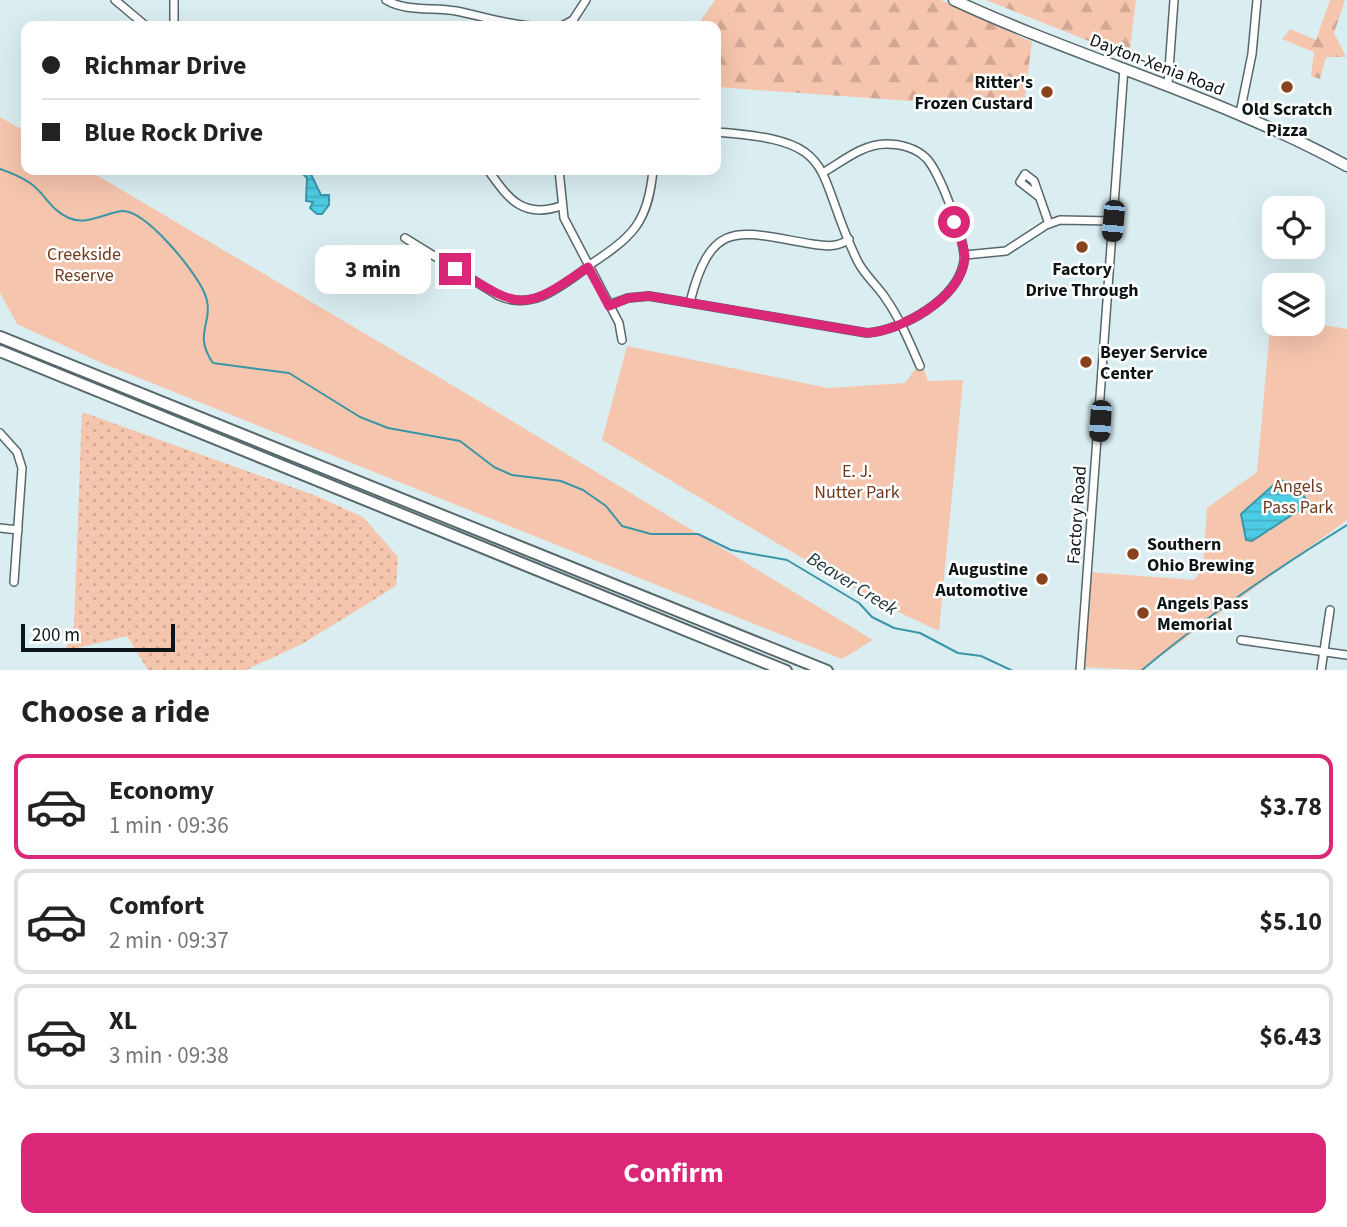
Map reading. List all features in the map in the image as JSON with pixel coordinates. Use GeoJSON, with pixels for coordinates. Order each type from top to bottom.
{"type":"FeatureCollection","features":[{"type":"Feature","properties":{"kind":"highway"},"geometry":{"type":"LineString","coordinates":[[0,337],[827,670]]}},
{"type":"Feature","properties":{"kind":"highway"},"geometry":{"type":"LineString","coordinates":[[0,351],[786,670]]}},
{"type":"Feature","properties":{"kind":"main road","name":"Dayton-Xenia Road"},"geometry":{"type":"LineString","coordinates":[[954,0],[1046,40],[1168,84],[1240,114],[1347,166]]}},
{"type":"Feature","properties":{"kind":"street"},"geometry":{"type":"LineString","coordinates":[[115,0],[140,21]]}},
{"type":"Feature","properties":{"kind":"street"},"geometry":{"type":"LineString","coordinates":[[174,0],[174,21]]}},
{"type":"Feature","properties":{"kind":"street"},"geometry":{"type":"LineString","coordinates":[[386,0],[400,6],[444,9],[490,21]]}},
{"type":"Feature","properties":{"kind":"street"},"geometry":{"type":"LineString","coordinates":[[571,21],[586,0]]}},
{"type":"Feature","properties":{"kind":"street"},"geometry":{"type":"LineString","coordinates":[[1168,84],[1174,0]]}},
{"type":"Feature","properties":{"kind":"street"},"geometry":{"type":"LineString","coordinates":[[1240,114],[1252,54],[1256,0]]}},
{"type":"Feature","properties":{"kind":"street","name":"Factory Road"},"geometry":{"type":"LineString","coordinates":[[1080,670],[1124,68]]}},
{"type":"Feature","properties":{"kind":"street"},"geometry":{"type":"LineString","coordinates":[[721,132],[764,136],[785,142],[812,157],[824,172],[860,266],[887,299],[920,366]]}},
{"type":"Feature","properties":{"kind":"street"},"geometry":{"type":"LineString","coordinates":[[609,306],[642,296],[863,333],[879,332],[900,323],[934,306],[948,294],[959,277],[965,255],[935,171],[918,152],[896,144],[875,145],[824,172]]}},
{"type":"Feature","properties":{"kind":"street"},"geometry":{"type":"LineString","coordinates":[[492,175],[502,189],[522,207],[539,211],[561,206]]}},
{"type":"Feature","properties":{"kind":"street"},"geometry":{"type":"LineString","coordinates":[[559,175],[561,206],[570,232],[619,323],[622,340]]}},
{"type":"Feature","properties":{"kind":"street"},"geometry":{"type":"LineString","coordinates":[[405,238],[499,296],[514,302],[545,296],[617,246],[640,224],[649,204],[652,175]]}},
{"type":"Feature","properties":{"kind":"street"},"geometry":{"type":"LineString","coordinates":[[1038,197],[1049,224]]}},
{"type":"Feature","properties":{"kind":"street"},"geometry":{"type":"LineString","coordinates":[[965,255],[1006,251],[1049,224],[1070,219],[1113,221]]}},
{"type":"Feature","properties":{"kind":"street"},"geometry":{"type":"LineString","coordinates":[[690,302],[704,262],[726,236],[745,232],[829,246],[849,239]]}},
{"type":"Feature","properties":{"kind":"street"},"geometry":{"type":"LineString","coordinates":[[0,433],[8,439],[20,460],[14,583]]}},
{"type":"Feature","properties":{"kind":"street"},"geometry":{"type":"LineString","coordinates":[[0,528],[18,530]]}},
{"type":"Feature","properties":{"kind":"street"},"geometry":{"type":"LineString","coordinates":[[1321,670],[1330,610]]}},
{"type":"Feature","properties":{"kind":"street"},"geometry":{"type":"LineString","coordinates":[[1241,640],[1347,655]]}},
{"type":"Feature","properties":{"kind":"green space"},"geometry":{"type":"Polygon","coordinates":[[[715,0],[941,0],[1032,42],[1023,109],[721,87],[721,21],[700,21],[715,0]]]}},
{"type":"Feature","properties":{"kind":"green space"},"geometry":{"type":"Polygon","coordinates":[[[986,0],[1136,0],[1129,56],[1124,55],[986,0]]]}},
{"type":"Feature","properties":{"kind":"green space"},"geometry":{"type":"Polygon","coordinates":[[[1330,0],[1345,0],[1334,33],[1346,57],[1326,57],[1320,79],[1311,76],[1314,52],[1282,39],[1290,29],[1316,40],[1330,0]]]}},
{"type":"Feature","properties":{"kind":"green space","name":"Creekside Reserve"},"geometry":{"type":"Polygon","coordinates":[[[0,117],[21,129],[21,175],[96,175],[489,407],[873,640],[842,659],[104,364],[17,324],[0,293],[0,117]]]}},
{"type":"Feature","properties":{"kind":"green space","name":"Angels Pass Park"},"geometry":{"type":"Polygon","coordinates":[[[1325,325],[1347,329],[1347,520],[1142,670],[1080,667],[1088,572],[1194,580],[1203,568],[1207,508],[1257,472],[1269,336],[1325,336],[1325,325]]]}},
{"type":"Feature","properties":{"kind":"green space","name":"E. J. Nutter Park"},"geometry":{"type":"Polygon","coordinates":[[[627,346],[828,388],[905,383],[917,367],[923,367],[928,381],[963,380],[939,631],[877,602],[602,440],[627,346]]]}},
{"type":"Feature","properties":{"kind":"green space"},"geometry":{"type":"Polygon","coordinates":[[[82,412],[314,495],[363,517],[398,557],[396,586],[304,643],[246,670],[148,670],[127,636],[65,651],[74,625],[82,412]]]}},
{"type":"Feature","properties":{"kind":"water"},"geometry":{"type":"Polygon","coordinates":[[[304,175],[311,175],[321,195],[329,195],[329,205],[322,214],[317,214],[310,208],[313,202],[306,201],[307,178],[304,175]]]}},
{"type":"Feature","properties":{"kind":"water"},"geometry":{"type":"Polygon","coordinates":[[[1279,480],[1296,484],[1305,498],[1304,507],[1252,541],[1246,540],[1241,514],[1279,480]]]}},
{"type":"Feature","properties":{"kind":"waterway","name":"Beaver Creek"},"geometry":{"type":"LineString","coordinates":[[0,169],[30,183],[57,211],[69,218],[82,221],[122,211],[144,220],[169,243],[191,270],[204,292],[208,311],[204,343],[213,363],[289,373],[360,417],[388,428],[460,441],[494,467],[512,475],[561,481],[583,490],[606,506],[622,526],[651,534],[698,534],[731,550],[787,560],[859,603],[872,617],[894,628],[920,633],[958,653],[981,656],[1011,670]]}},
{"type":"Feature","properties":{"kind":"waterway","name":"Beaver Creek"},"geometry":{"type":"LineString","coordinates":[[1142,670],[1242,594],[1347,525]]}},
{"type":"Feature","properties":{"kind":"place","name":"Old Scratch Pizza"},"geometry":{"type":"Point","coordinates":[1287,87]}},
{"type":"Feature","properties":{"kind":"place","name":"Ritter's Frozen Custard"},"geometry":{"type":"Point","coordinates":[1047,92]}},
{"type":"Feature","properties":{"kind":"place","name":"Factory Drive Through"},"geometry":{"type":"Point","coordinates":[1082,247]}},
{"type":"Feature","properties":{"kind":"place","name":"Beyer Service Center"},"geometry":{"type":"Point","coordinates":[1086,362]}},
{"type":"Feature","properties":{"kind":"place","name":"Southern Ohio Brewing"},"geometry":{"type":"Point","coordinates":[1133,554]}},
{"type":"Feature","properties":{"kind":"place","name":"Augustine Automotive"},"geometry":{"type":"Point","coordinates":[1042,579]}},
{"type":"Feature","properties":{"kind":"place","name":"Angels Pass Memorial"},"geometry":{"type":"Point","coordinates":[1143,613]}},
{"type":"Feature","properties":{"kind":"route"},"geometry":{"type":"LineString","coordinates":[[455,269],[514,302],[527,302],[545,296],[588,267],[609,306],[628,298],[649,296],[863,333],[879,332],[941,301],[951,290],[965,260],[954,222]]}}]}
